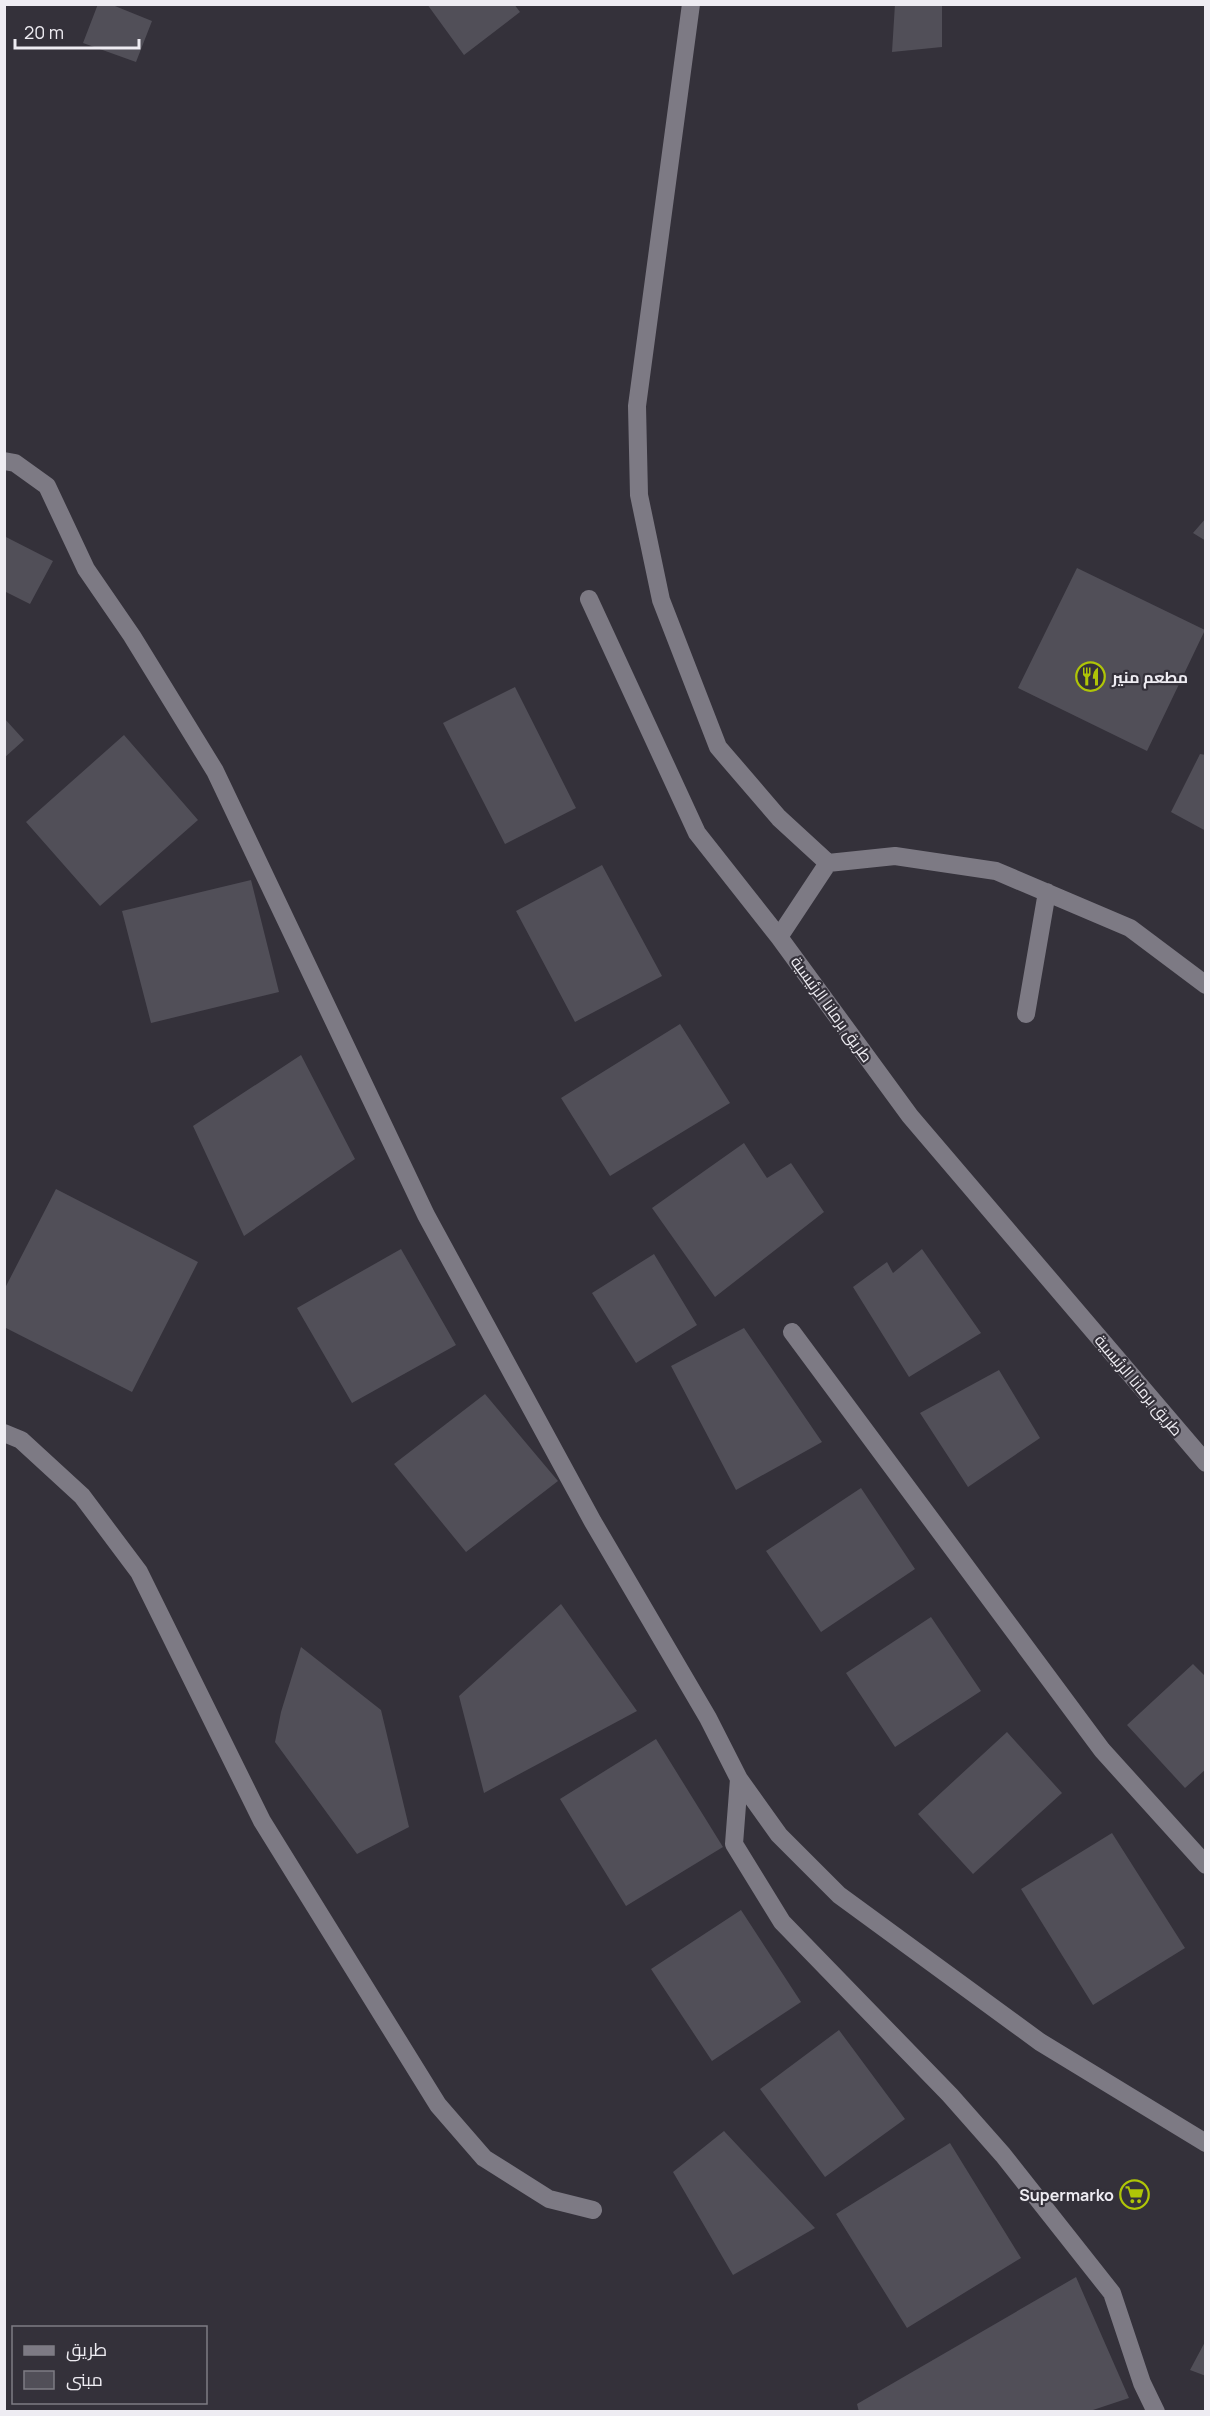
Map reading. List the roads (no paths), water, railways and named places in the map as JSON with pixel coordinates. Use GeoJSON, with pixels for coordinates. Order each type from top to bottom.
{"type":"FeatureCollection","features":[{"type":"Feature","properties":{"kind":"street"},"geometry":{"type":"LineString","coordinates":[[691,4],[637,406],[639,495],[662,600],[718,747],[779,818],[828,863],[894,856],[996,871],[1130,928],[1206,985]]}},
{"type":"Feature","properties":{"kind":"street"},"geometry":{"type":"LineString","coordinates":[[4,460],[15,463],[47,486],[86,569],[132,636],[215,771],[426,1215],[593,1522],[708,1718],[739,1779],[779,1835],[839,1895],[1040,2042],[1206,2143]]}},
{"type":"Feature","properties":{"kind":"street","name":"طريق برمانا الرئيسية"},"geometry":{"type":"LineString","coordinates":[[589,599],[697,833],[779,937],[910,1116],[1206,1463]]}},
{"type":"Feature","properties":{"kind":"street"},"geometry":{"type":"LineString","coordinates":[[779,937],[828,863]]}},
{"type":"Feature","properties":{"kind":"street"},"geometry":{"type":"LineString","coordinates":[[1026,1014],[1047,892]]}},
{"type":"Feature","properties":{"kind":"street"},"geometry":{"type":"LineString","coordinates":[[792,1332],[1102,1750],[1206,1865]]}},
{"type":"Feature","properties":{"kind":"street"},"geometry":{"type":"LineString","coordinates":[[4,1433],[21,1440],[82,1496],[139,1572],[262,1821],[438,2105],[484,2158],[549,2199],[593,2210]]}},
{"type":"Feature","properties":{"kind":"street"},"geometry":{"type":"LineString","coordinates":[[739,1779],[734,1844],[782,1922],[950,2094],[1011,2163],[1112,2293],[1142,2383],[1155,2412]]}},
{"type":"Feature","properties":{"kind":"place","name":"مطعم منير"},"geometry":{"type":"Point","coordinates":[1091,677]}},
{"type":"Feature","properties":{"kind":"place","name":"Supermarko"},"geometry":{"type":"Point","coordinates":[1135,2195]}}]}
